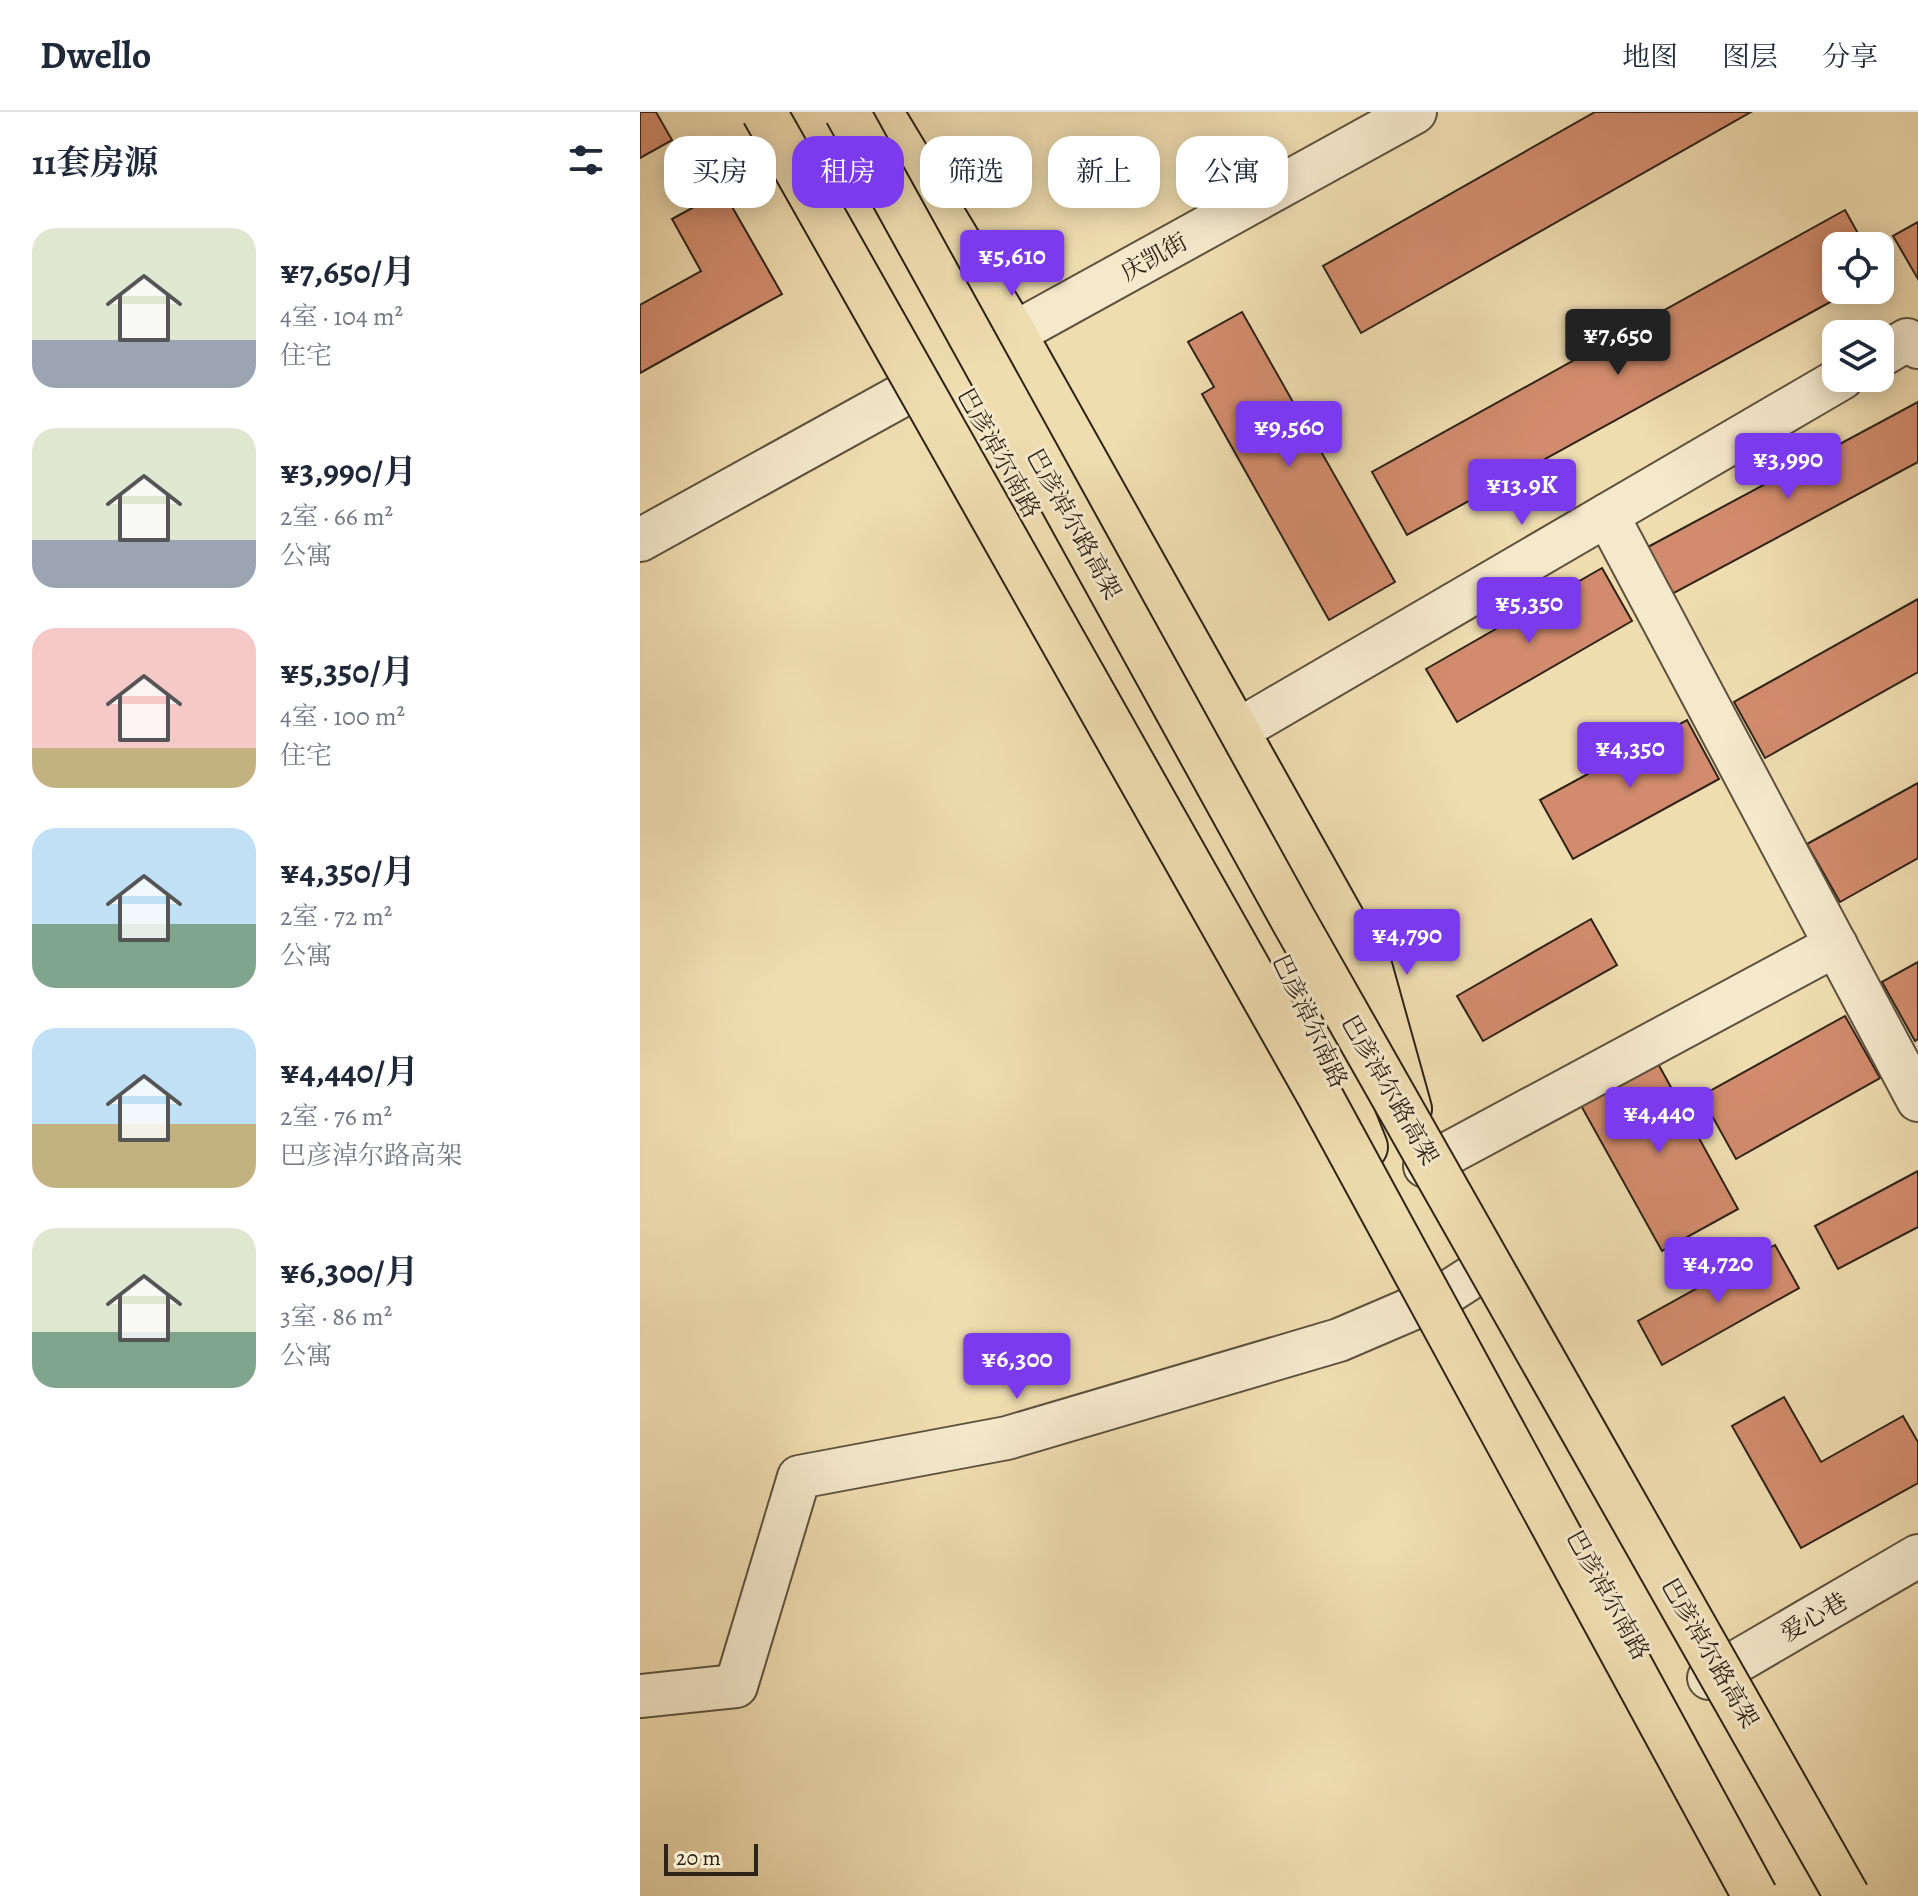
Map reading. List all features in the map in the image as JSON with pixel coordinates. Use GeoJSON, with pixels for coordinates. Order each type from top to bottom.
{"type":"FeatureCollection","features":[{"type":"Feature","properties":{"kind":"main road"},"geometry":{"type":"LineString","coordinates":[[764,112],[1320,1096],[1755,1896]]}},
{"type":"Feature","properties":{"kind":"main road","name":"巴彦淖尔南路"},"geometry":{"type":"LineString","coordinates":[[806,112],[1306,1000],[1382,1189],[1444,1295],[1774,1896]]}},
{"type":"Feature","properties":{"kind":"main road","name":"巴彦淖尔路高架"},"geometry":{"type":"LineString","coordinates":[[847,112],[1294,921],[1847,1896]]}},
{"type":"Feature","properties":{"kind":"main road","name":"巴彦淖尔南路"},"geometry":{"type":"LineString","coordinates":[[880,112],[1014,334],[1370,969],[1425,1166],[1487,1267],[1602,1486],[1830,1896]]}},
{"type":"Feature","properties":{"kind":"street","name":"庆凯街"},"geometry":{"type":"LineString","coordinates":[[640,540],[1415,112]]}},
{"type":"Feature","properties":{"kind":"street"},"geometry":{"type":"LineString","coordinates":[[1894,348],[1907,340],[1918,347]]}},
{"type":"Feature","properties":{"kind":"street"},"geometry":{"type":"LineString","coordinates":[[1235,732],[1822,390]]}},
{"type":"Feature","properties":{"kind":"street"},"geometry":{"type":"LineString","coordinates":[[1607,515],[1918,1100]]}},
{"type":"Feature","properties":{"kind":"street"},"geometry":{"type":"LineString","coordinates":[[1425,1166],[1836,945]]}},
{"type":"Feature","properties":{"kind":"street"},"geometry":{"type":"LineString","coordinates":[[640,1696],[736,1686],[799,1477],[1007,1438],[1339,1340],[1444,1295],[1487,1267]]}},
{"type":"Feature","properties":{"kind":"street","name":"爱心巷"},"geometry":{"type":"LineString","coordinates":[[1709,1678],[1918,1556]]}},
{"type":"Feature","properties":{"kind":"building"},"geometry":{"type":"Polygon","coordinates":[[[640,112],[656,112],[670,136],[664,136],[664,144],[640,158],[640,112]]]}},
{"type":"Feature","properties":{"kind":"building"},"geometry":{"type":"Polygon","coordinates":[[[1595,112],[1751,112],[1361,333],[1323,266],[1595,112]]]}},
{"type":"Feature","properties":{"kind":"building"},"geometry":{"type":"Polygon","coordinates":[[[692,208],[733,208],[782,294],[640,373],[640,305],[701,271],[672,219],[692,208]]]}},
{"type":"Feature","properties":{"kind":"building"},"geometry":{"type":"Polygon","coordinates":[[[1845,210],[1857,232],[1822,232],[1822,304],[1827,304],[1407,535],[1372,472],[1845,210]]]}},
{"type":"Feature","properties":{"kind":"building"},"geometry":{"type":"Polygon","coordinates":[[[1918,222],[1918,279],[1894,238],[1918,222]]]}},
{"type":"Feature","properties":{"kind":"building"},"geometry":{"type":"Polygon","coordinates":[[[1242,312],[1395,582],[1329,620],[1202,394],[1214,387],[1188,342],[1242,312]]]}},
{"type":"Feature","properties":{"kind":"building"},"geometry":{"type":"Polygon","coordinates":[[[1918,402],[1918,462],[1672,594],[1646,548],[1918,402]]]}},
{"type":"Feature","properties":{"kind":"building"},"geometry":{"type":"Polygon","coordinates":[[[1602,568],[1632,621],[1457,722],[1426,669],[1602,568]]]}},
{"type":"Feature","properties":{"kind":"building"},"geometry":{"type":"Polygon","coordinates":[[[1918,599],[1918,672],[1765,758],[1734,702],[1918,599]]]}},
{"type":"Feature","properties":{"kind":"building"},"geometry":{"type":"Polygon","coordinates":[[[1687,720],[1719,779],[1573,859],[1540,800],[1687,720]]]}},
{"type":"Feature","properties":{"kind":"building"},"geometry":{"type":"Polygon","coordinates":[[[1918,783],[1918,858],[1840,902],[1807,844],[1918,783]]]}},
{"type":"Feature","properties":{"kind":"building"},"geometry":{"type":"Polygon","coordinates":[[[1591,919],[1617,965],[1483,1041],[1457,996],[1591,919]]]}},
{"type":"Feature","properties":{"kind":"building"},"geometry":{"type":"Polygon","coordinates":[[[1918,962],[1918,1039],[1915,1041],[1882,982],[1918,962]]]}},
{"type":"Feature","properties":{"kind":"building"},"geometry":{"type":"Polygon","coordinates":[[[1845,1016],[1880,1078],[1736,1159],[1701,1096],[1845,1016]]]}},
{"type":"Feature","properties":{"kind":"building"},"geometry":{"type":"Polygon","coordinates":[[[1656,1060],[1738,1209],[1662,1251],[1579,1102],[1656,1060]]]}},
{"type":"Feature","properties":{"kind":"building"},"geometry":{"type":"Polygon","coordinates":[[[1918,1171],[1918,1227],[1838,1269],[1815,1226],[1918,1171]]]}},
{"type":"Feature","properties":{"kind":"building"},"geometry":{"type":"Polygon","coordinates":[[[1775,1245],[1799,1288],[1662,1365],[1638,1321],[1775,1245]]]}},
{"type":"Feature","properties":{"kind":"building"},"geometry":{"type":"Polygon","coordinates":[[[1784,1397],[1821,1462],[1903,1416],[1918,1442],[1918,1483],[1801,1548],[1732,1426],[1784,1397]]]}}]}
